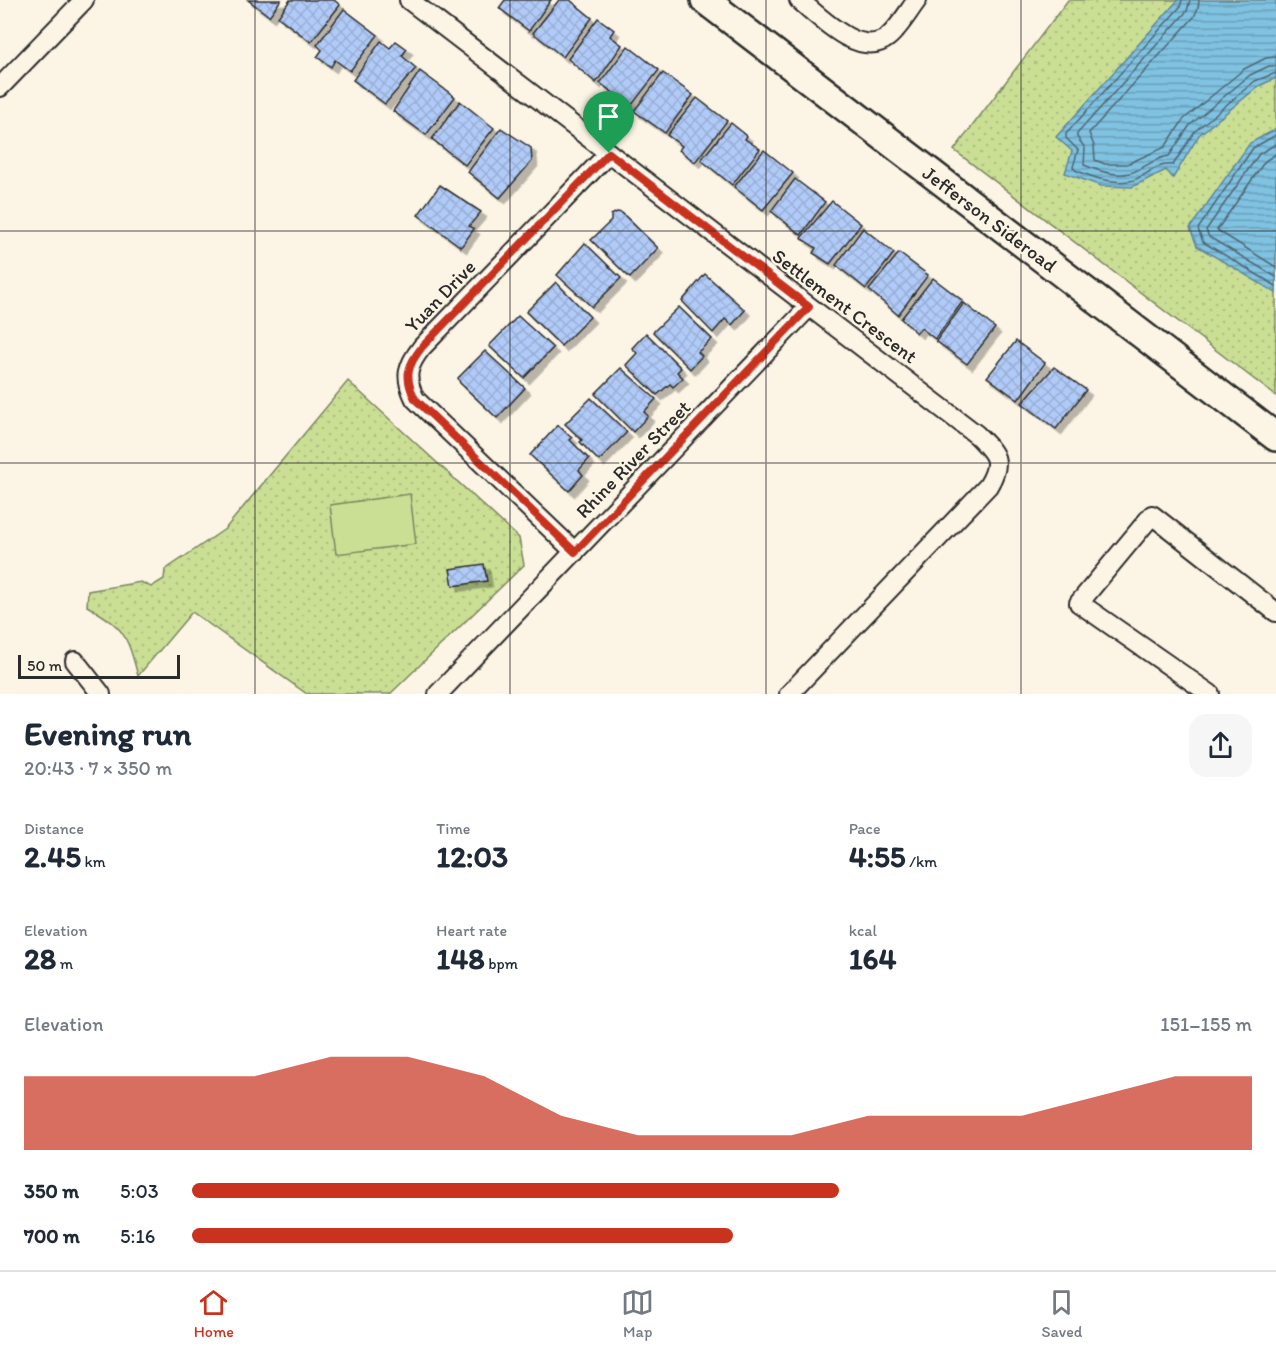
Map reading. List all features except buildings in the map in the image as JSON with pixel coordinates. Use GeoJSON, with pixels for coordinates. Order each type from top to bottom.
{"type":"FeatureCollection","features":[{"type":"Feature","properties":{"kind":"street"},"geometry":{"type":"LineString","coordinates":[[0,87],[84,0]]}},
{"type":"Feature","properties":{"kind":"street","name":"Settlement Crescent"},"geometry":{"type":"LineString","coordinates":[[409,0],[989,446],[996,459],[996,472],[988,486],[789,694]]}},
{"type":"Feature","properties":{"kind":"street","name":"Jefferson Sideroad"},"geometry":{"type":"LineString","coordinates":[[705,0],[1276,437]]}},
{"type":"Feature","properties":{"kind":"street"},"geometry":{"type":"LineString","coordinates":[[799,0],[839,33],[856,42],[871,43],[887,38],[917,0]]}},
{"type":"Feature","properties":{"kind":"street","name":"Yuan Drive"},"geometry":{"type":"LineString","coordinates":[[575,552],[415,399],[408,385],[408,372],[422,347],[609,153]]}},
{"type":"Feature","properties":{"kind":"street","name":"Rhine River Street"},"geometry":{"type":"LineString","coordinates":[[438,694],[809,307]]}},
{"type":"Feature","properties":{"kind":"street"},"geometry":{"type":"LineString","coordinates":[[1210,694],[1079,603],[1152,515],[1276,612]]}},
{"type":"Feature","properties":{"kind":"street"},"geometry":{"type":"LineString","coordinates":[[75,661],[101,694]]}},
{"type":"Feature","properties":{"kind":"green space"},"geometry":{"type":"Polygon","coordinates":[[[1068,0],[1276,0],[1276,396],[954,150],[1068,0]]]}},
{"type":"Feature","properties":{"kind":"green space"},"geometry":{"type":"Polygon","coordinates":[[[348,381],[519,538],[524,565],[390,694],[307,694],[192,612],[138,676],[131,651],[123,634],[109,620],[87,606],[88,591],[141,582],[151,587],[164,579],[165,570],[225,529],[348,381]]]}},
{"type":"Feature","properties":{"kind":"green space"},"geometry":{"type":"Polygon","coordinates":[[[410,494],[416,544],[336,554],[330,505],[410,494]]]}},
{"type":"Feature","properties":{"kind":"water"},"geometry":{"type":"Polygon","coordinates":[[[1178,0],[1276,0],[1276,78],[1259,86],[1199,135],[1173,178],[1166,170],[1132,187],[1101,186],[1065,173],[1072,151],[1056,137],[1178,0]]]}},
{"type":"Feature","properties":{"kind":"water"},"geometry":{"type":"Polygon","coordinates":[[[1276,129],[1276,293],[1197,246],[1190,228],[1250,143],[1276,129]]]}},
{"type":"Feature","properties":{"kind":"route"},"geometry":{"type":"LineString","coordinates":[[609,153],[809,307],[575,552],[415,399],[408,385],[408,372],[422,347],[609,153]]}}]}
